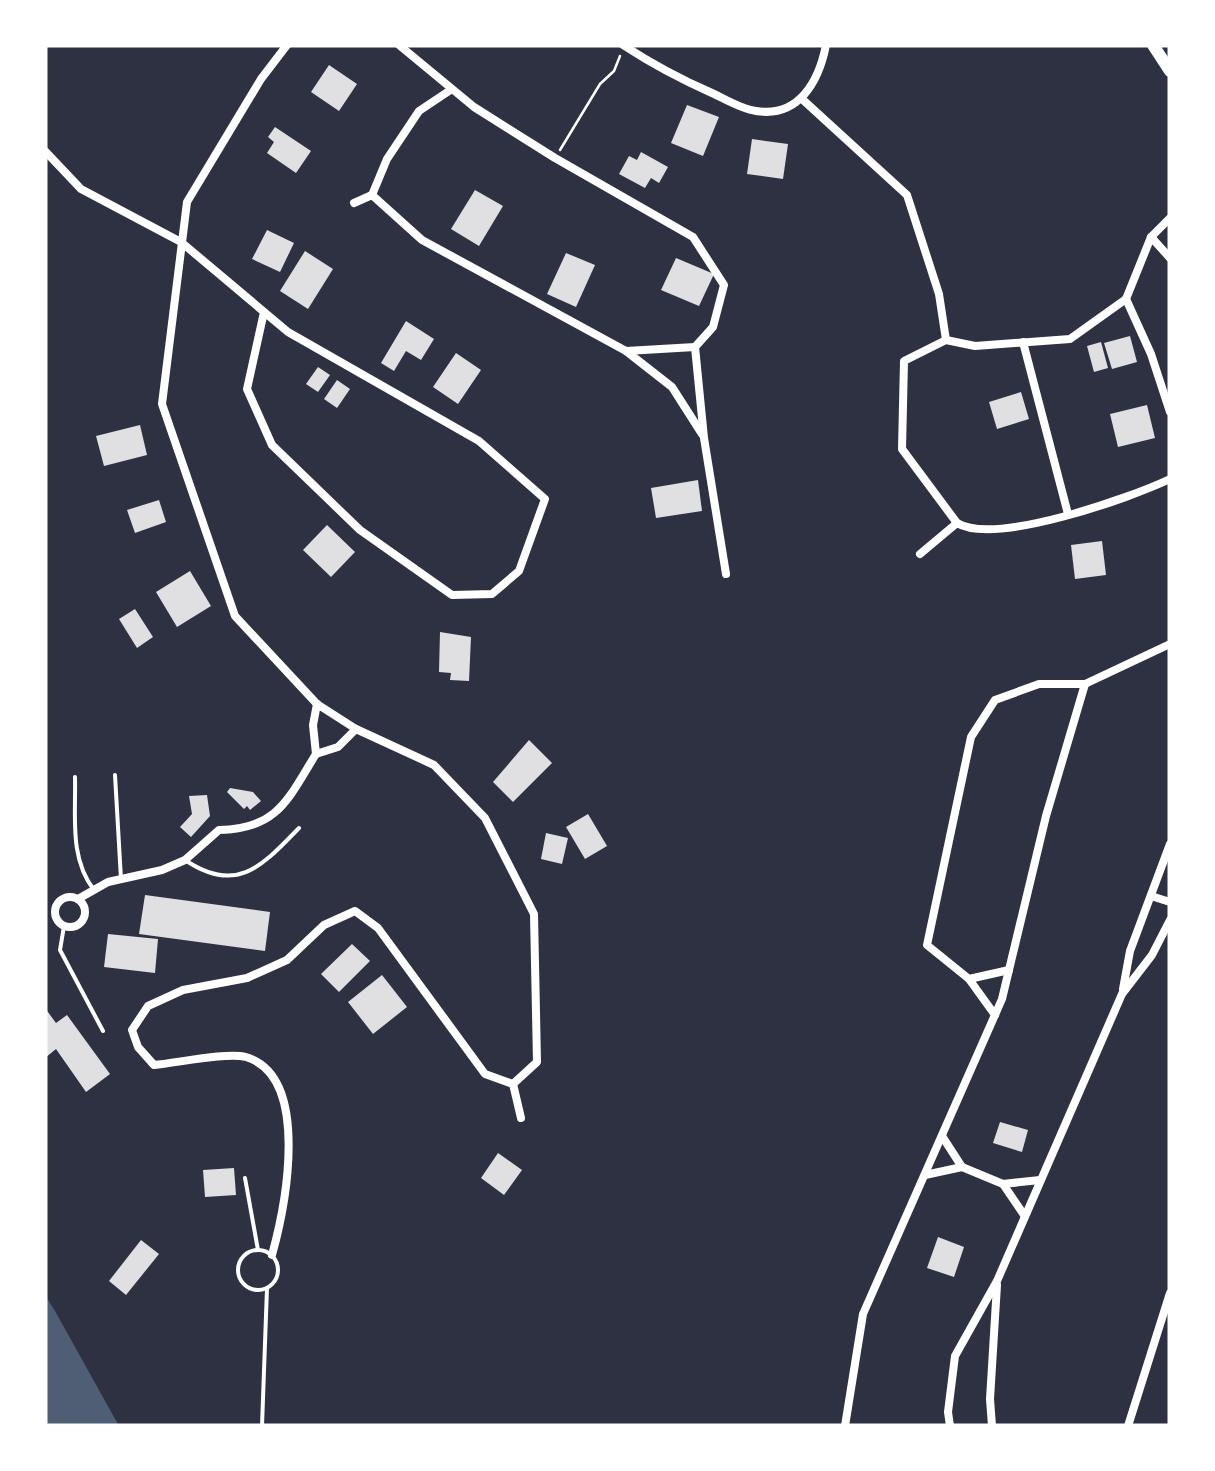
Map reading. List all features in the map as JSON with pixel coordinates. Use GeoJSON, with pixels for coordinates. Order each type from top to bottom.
{"type":"FeatureCollection","features":[{"type":"Feature","properties":{"kind":"main road"},"geometry":{"type":"LineString","coordinates":[[1153,45],[1170,72]]}},
{"type":"Feature","properties":{"kind":"street"},"geometry":{"type":"LineString","coordinates":[[288,45],[261,79],[187,202],[162,404],[235,616],[317,704],[356,730],[434,765],[485,818],[534,914],[537,1062],[513,1084]]}},
{"type":"Feature","properties":{"kind":"street"},"geometry":{"type":"LineString","coordinates":[[399,45],[474,107],[693,237],[724,285],[713,328],[695,347],[626,351]]}},
{"type":"Feature","properties":{"kind":"street"},"geometry":{"type":"LineString","coordinates":[[623,45],[669,74],[754,112],[781,111],[802,99],[821,71],[826,45]]}},
{"type":"Feature","properties":{"kind":"street"},"geometry":{"type":"LineString","coordinates":[[354,202],[372,195],[386,159],[419,111],[452,88]]}},
{"type":"Feature","properties":{"kind":"street"},"geometry":{"type":"LineString","coordinates":[[802,99],[907,195],[940,294],[946,340]]}},
{"type":"Feature","properties":{"kind":"street"},"geometry":{"type":"LineString","coordinates":[[45,151],[81,189],[180,242],[264,312],[288,332],[479,441],[545,499],[518,571],[492,594],[452,595],[360,530],[272,445],[248,389],[264,312]]}},
{"type":"Feature","properties":{"kind":"street"},"geometry":{"type":"LineString","coordinates":[[372,195],[422,240],[626,351],[672,387],[704,438]]}},
{"type":"Feature","properties":{"kind":"street"},"geometry":{"type":"LineString","coordinates":[[1170,218],[1152,237],[1126,299],[1070,339],[975,346],[946,340],[904,361],[902,449],[957,523],[968,530],[1036,523],[1134,496],[1170,480]]}},
{"type":"Feature","properties":{"kind":"street"},"geometry":{"type":"LineString","coordinates":[[1152,237],[1170,258]]}},
{"type":"Feature","properties":{"kind":"street"},"geometry":{"type":"LineString","coordinates":[[1126,299],[1152,354],[1170,412]]}},
{"type":"Feature","properties":{"kind":"street"},"geometry":{"type":"LineString","coordinates":[[1023,342],[1068,514]]}},
{"type":"Feature","properties":{"kind":"street"},"geometry":{"type":"LineString","coordinates":[[695,347],[704,438],[726,574]]}},
{"type":"Feature","properties":{"kind":"street"},"geometry":{"type":"LineString","coordinates":[[920,554],[957,523]]}},
{"type":"Feature","properties":{"kind":"street"},"geometry":{"type":"LineString","coordinates":[[995,1015],[969,979],[927,944],[972,737],[995,700],[1040,684],[1085,684],[1170,644]]}},
{"type":"Feature","properties":{"kind":"street"},"geometry":{"type":"LineString","coordinates":[[845,1426],[863,1314],[995,1015],[1085,684]]}},
{"type":"Feature","properties":{"kind":"street"},"geometry":{"type":"LineString","coordinates":[[78,899],[85,910],[84,918],[76,926],[64,926],[55,916],[55,907],[65,898],[78,899],[122,879],[162,870],[185,860],[219,830],[244,830],[273,817],[316,754],[313,725],[317,704]]}},
{"type":"Feature","properties":{"kind":"street"},"geometry":{"type":"LineString","coordinates":[[316,754],[338,747],[356,730]]}},
{"type":"Feature","properties":{"kind":"street"},"geometry":{"type":"LineString","coordinates":[[950,1426],[955,1356],[997,1281],[1122,994],[1130,951],[1170,844]]}},
{"type":"Feature","properties":{"kind":"street"},"geometry":{"type":"LineString","coordinates":[[1150,896],[1170,902]]}},
{"type":"Feature","properties":{"kind":"street"},"geometry":{"type":"LineString","coordinates":[[272,1255],[284,1212],[290,1125],[274,1078],[248,1057],[224,1056],[154,1065],[138,1047],[132,1030],[148,1006],[183,990],[247,978],[287,960],[324,925],[355,911],[378,928],[485,1074],[513,1084]]}},
{"type":"Feature","properties":{"kind":"street"},"geometry":{"type":"LineString","coordinates":[[1122,994],[1152,955],[1170,920]]}},
{"type":"Feature","properties":{"kind":"street"},"geometry":{"type":"LineString","coordinates":[[969,979],[1009,970]]}},
{"type":"Feature","properties":{"kind":"street"},"geometry":{"type":"LineString","coordinates":[[513,1084],[522,1118]]}},
{"type":"Feature","properties":{"kind":"street"},"geometry":{"type":"LineString","coordinates":[[942,1136],[962,1166],[1003,1184],[1040,1180]]}},
{"type":"Feature","properties":{"kind":"street"},"geometry":{"type":"LineString","coordinates":[[924,1175],[962,1166]]}},
{"type":"Feature","properties":{"kind":"street"},"geometry":{"type":"LineString","coordinates":[[1003,1184],[1024,1215]]}},
{"type":"Feature","properties":{"kind":"street"},"geometry":{"type":"LineString","coordinates":[[992,1426],[997,1281]]}},
{"type":"Feature","properties":{"kind":"street"},"geometry":{"type":"LineString","coordinates":[[1128,1426],[1170,1293]]}},
{"type":"Feature","properties":{"kind":"lane"},"geometry":{"type":"LineString","coordinates":[[115,775],[122,879]]}},
{"type":"Feature","properties":{"kind":"lane"},"geometry":{"type":"LineString","coordinates":[[75,778],[76,852],[81,874],[94,890]]}},
{"type":"Feature","properties":{"kind":"lane"},"geometry":{"type":"LineString","coordinates":[[185,860],[205,873],[224,878],[244,874],[270,857],[299,828]]}},
{"type":"Feature","properties":{"kind":"lane"},"geometry":{"type":"LineString","coordinates":[[64,926],[60,950],[104,1031]]}},
{"type":"Feature","properties":{"kind":"lane"},"geometry":{"type":"LineString","coordinates":[[245,1178],[258,1250]]}},
{"type":"Feature","properties":{"kind":"lane"},"geometry":{"type":"LineString","coordinates":[[262,1426],[267,1288],[278,1271],[272,1255],[258,1250],[242,1258],[239,1274],[250,1288],[267,1288]]}},
{"type":"Feature","properties":{"kind":"path"},"geometry":{"type":"LineString","coordinates":[[555,158],[600,84],[614,71],[623,45]]}},
{"type":"Feature","properties":{"kind":"water"},"geometry":{"type":"Polygon","coordinates":[[[45,1295],[55,1311],[119,1426],[45,1426],[45,1295]]]}},
{"type":"Feature","properties":{"kind":"building"},"geometry":{"type":"Polygon","coordinates":[[[329,65],[357,84],[339,111],[311,92],[329,65]]]}},
{"type":"Feature","properties":{"kind":"building"},"geometry":{"type":"Polygon","coordinates":[[[687,105],[719,117],[703,156],[671,143],[687,105]]]}},
{"type":"Feature","properties":{"kind":"building"},"geometry":{"type":"Polygon","coordinates":[[[275,127],[311,151],[296,173],[267,153],[274,142],[268,137],[275,127]]]}},
{"type":"Feature","properties":{"kind":"building"},"geometry":{"type":"Polygon","coordinates":[[[752,139],[788,144],[783,179],[747,174],[752,139]]]}},
{"type":"Feature","properties":{"kind":"building"},"geometry":{"type":"Polygon","coordinates":[[[641,152],[668,167],[659,183],[651,178],[645,188],[619,174],[629,156],[637,160],[641,152]]]}},
{"type":"Feature","properties":{"kind":"building"},"geometry":{"type":"Polygon","coordinates":[[[475,190],[503,206],[479,246],[451,229],[475,190]]]}},
{"type":"Feature","properties":{"kind":"building"},"geometry":{"type":"Polygon","coordinates":[[[267,230],[294,243],[280,272],[252,259],[267,230]]]}},
{"type":"Feature","properties":{"kind":"building"},"geometry":{"type":"Polygon","coordinates":[[[305,251],[333,269],[308,309],[280,291],[305,251]]]}},
{"type":"Feature","properties":{"kind":"building"},"geometry":{"type":"Polygon","coordinates":[[[566,253],[595,265],[576,307],[547,294],[566,253]]]}},
{"type":"Feature","properties":{"kind":"building"},"geometry":{"type":"Polygon","coordinates":[[[676,258],[714,274],[699,306],[661,290],[676,258]]]}},
{"type":"Feature","properties":{"kind":"building"},"geometry":{"type":"Polygon","coordinates":[[[406,321],[434,339],[421,360],[406,351],[394,371],[381,363],[406,321]]]}},
{"type":"Feature","properties":{"kind":"building"},"geometry":{"type":"Polygon","coordinates":[[[1130,336],[1137,362],[1112,369],[1104,343],[1130,336]]]}},
{"type":"Feature","properties":{"kind":"building"},"geometry":{"type":"Polygon","coordinates":[[[1101,342],[1108,368],[1094,372],[1087,346],[1101,342]]]}},
{"type":"Feature","properties":{"kind":"building"},"geometry":{"type":"Polygon","coordinates":[[[456,353],[481,370],[458,404],[433,387],[456,353]]]}},
{"type":"Feature","properties":{"kind":"building"},"geometry":{"type":"Polygon","coordinates":[[[318,367],[330,375],[318,392],[306,384],[318,367]]]}},
{"type":"Feature","properties":{"kind":"building"},"geometry":{"type":"Polygon","coordinates":[[[337,380],[350,389],[337,408],[324,399],[337,380]]]}},
{"type":"Feature","properties":{"kind":"building"},"geometry":{"type":"Polygon","coordinates":[[[1021,392],[1029,419],[997,429],[989,402],[1021,392]]]}},
{"type":"Feature","properties":{"kind":"building"},"geometry":{"type":"Polygon","coordinates":[[[1147,405],[1155,438],[1118,447],[1110,414],[1147,405]]]}},
{"type":"Feature","properties":{"kind":"building"},"geometry":{"type":"Polygon","coordinates":[[[140,425],[147,455],[104,466],[96,436],[140,425]]]}},
{"type":"Feature","properties":{"kind":"building"},"geometry":{"type":"Polygon","coordinates":[[[698,480],[702,511],[656,518],[651,488],[698,480]]]}},
{"type":"Feature","properties":{"kind":"building"},"geometry":{"type":"Polygon","coordinates":[[[159,500],[166,522],[135,533],[127,510],[159,500]]]}},
{"type":"Feature","properties":{"kind":"building"},"geometry":{"type":"Polygon","coordinates":[[[327,525],[355,552],[331,577],[303,550],[327,525]]]}},
{"type":"Feature","properties":{"kind":"building"},"geometry":{"type":"Polygon","coordinates":[[[1102,541],[1106,575],[1075,579],[1071,545],[1102,541]]]}},
{"type":"Feature","properties":{"kind":"building"},"geometry":{"type":"Polygon","coordinates":[[[190,571],[211,606],[177,627],[156,592],[190,571]]]}},
{"type":"Feature","properties":{"kind":"building"},"geometry":{"type":"Polygon","coordinates":[[[135,609],[153,637],[137,648],[119,619],[135,609]]]}},
{"type":"Feature","properties":{"kind":"building"},"geometry":{"type":"Polygon","coordinates":[[[440,632],[471,637],[469,681],[450,680],[451,673],[439,672],[440,632]]]}},
{"type":"Feature","properties":{"kind":"building"},"geometry":{"type":"Polygon","coordinates":[[[529,740],[552,763],[513,802],[493,782],[529,740]]]}},
{"type":"Feature","properties":{"kind":"building"},"geometry":{"type":"Polygon","coordinates":[[[230,788],[253,792],[261,801],[250,810],[247,806],[244,809],[227,792],[230,788]]]}},
{"type":"Feature","properties":{"kind":"building"},"geometry":{"type":"Polygon","coordinates":[[[207,795],[210,816],[191,837],[180,827],[192,814],[189,796],[207,795]]]}},
{"type":"Feature","properties":{"kind":"building"},"geometry":{"type":"Polygon","coordinates":[[[588,814],[607,846],[585,859],[566,827],[588,814]]]}},
{"type":"Feature","properties":{"kind":"building"},"geometry":{"type":"Polygon","coordinates":[[[546,833],[568,838],[562,864],[541,859],[546,833]]]}},
{"type":"Feature","properties":{"kind":"building"},"geometry":{"type":"Polygon","coordinates":[[[145,895],[270,912],[265,951],[139,934],[145,895]]]}},
{"type":"Feature","properties":{"kind":"building"},"geometry":{"type":"Polygon","coordinates":[[[108,934],[158,939],[155,973],[104,967],[108,934]]]}},
{"type":"Feature","properties":{"kind":"building"},"geometry":{"type":"Polygon","coordinates":[[[352,944],[370,961],[339,992],[321,974],[352,944]]]}},
{"type":"Feature","properties":{"kind":"building"},"geometry":{"type":"Polygon","coordinates":[[[382,975],[407,1007],[373,1034],[348,1002],[382,975]]]}},
{"type":"Feature","properties":{"kind":"building"},"geometry":{"type":"Polygon","coordinates":[[[45,1008],[56,1023],[67,1015],[110,1074],[86,1092],[56,1049],[45,1058],[45,1008]]]}},
{"type":"Feature","properties":{"kind":"building"},"geometry":{"type":"Polygon","coordinates":[[[1000,1122],[1028,1130],[1022,1152],[993,1143],[1000,1122]]]}},
{"type":"Feature","properties":{"kind":"building"},"geometry":{"type":"Polygon","coordinates":[[[498,1153],[522,1170],[504,1195],[481,1178],[498,1153]]]}},
{"type":"Feature","properties":{"kind":"building"},"geometry":{"type":"Polygon","coordinates":[[[234,1168],[236,1195],[205,1197],[203,1170],[234,1168]]]}},
{"type":"Feature","properties":{"kind":"building"},"geometry":{"type":"Polygon","coordinates":[[[938,1237],[964,1247],[954,1277],[927,1268],[938,1237]]]}},
{"type":"Feature","properties":{"kind":"building"},"geometry":{"type":"Polygon","coordinates":[[[141,1240],[159,1254],[126,1295],[109,1281],[141,1240]]]}}]}
